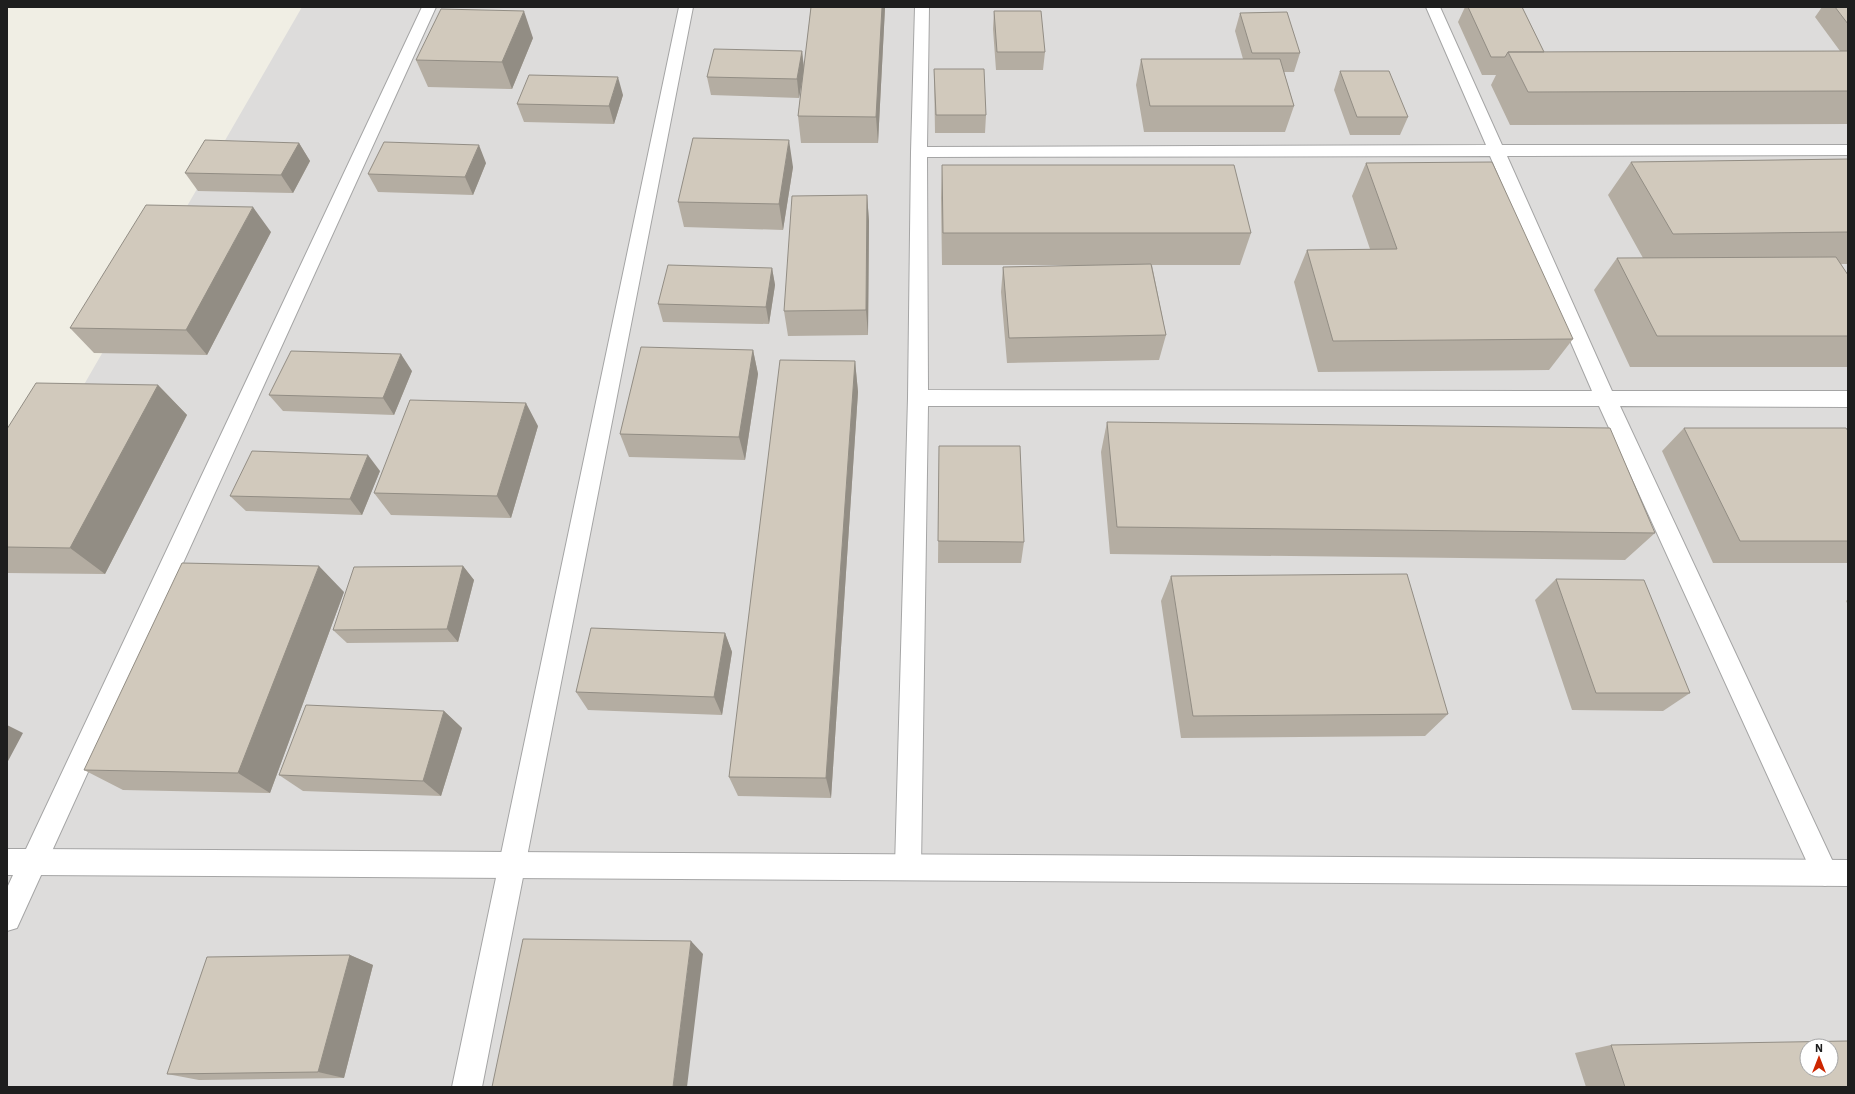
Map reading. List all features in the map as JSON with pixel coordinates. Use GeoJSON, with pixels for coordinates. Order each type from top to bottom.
{"type":"FeatureCollection","features":[{"type":"Feature","properties":{"kind":"street"},"geometry":{"type":"LineString","coordinates":[[7,918],[430,7]]}},
{"type":"Feature","properties":{"kind":"street"},"geometry":{"type":"LineString","coordinates":[[467,1087],[686,7]]}},
{"type":"Feature","properties":{"kind":"street"},"geometry":{"type":"LineString","coordinates":[[908,867],[918,398],[919,152],[922,7]]}},
{"type":"Feature","properties":{"kind":"street"},"geometry":{"type":"LineString","coordinates":[[7,862],[1836,873],[1606,398],[1433,7]]}},
{"type":"Feature","properties":{"kind":"street"},"geometry":{"type":"LineString","coordinates":[[919,152],[1496,152],[1848,150]]}},
{"type":"Feature","properties":{"kind":"street"},"geometry":{"type":"LineString","coordinates":[[918,398],[1848,399]]}},
{"type":"Feature","properties":{"kind":"shaded area"},"geometry":{"type":"Polygon","coordinates":[[[302,7],[1848,7],[1848,1087],[7,1087],[7,518],[302,7]]]}},
{"type":"Feature","properties":{"kind":"building"},"geometry":{"type":"Polygon","coordinates":[[[811,7],[882,7],[876,117],[798,116],[811,7]]]}},
{"type":"Feature","properties":{"kind":"building"},"geometry":{"type":"Polygon","coordinates":[[[1468,7],[1522,7],[1544,52],[1508,52],[1505,57],[1491,57],[1468,7]]]}},
{"type":"Feature","properties":{"kind":"building"},"geometry":{"type":"Polygon","coordinates":[[[1835,7],[1848,7],[1848,24],[1835,7]]]}},
{"type":"Feature","properties":{"kind":"building"},"geometry":{"type":"Polygon","coordinates":[[[441,9],[524,11],[502,62],[416,60],[441,9]]]}},
{"type":"Feature","properties":{"kind":"building"},"geometry":{"type":"Polygon","coordinates":[[[994,11],[1041,11],[1045,52],[997,52],[994,11]]]}},
{"type":"Feature","properties":{"kind":"building"},"geometry":{"type":"Polygon","coordinates":[[[1287,12],[1300,53],[1252,53],[1240,13],[1287,12]]]}},
{"type":"Feature","properties":{"kind":"building"},"geometry":{"type":"Polygon","coordinates":[[[714,49],[802,51],[797,79],[707,77],[714,49]]]}},
{"type":"Feature","properties":{"kind":"building"},"geometry":{"type":"Polygon","coordinates":[[[1848,51],[1848,91],[1528,92],[1508,52],[1848,51]]]}},
{"type":"Feature","properties":{"kind":"building"},"geometry":{"type":"Polygon","coordinates":[[[1141,59],[1280,59],[1294,106],[1150,106],[1141,59]]]}},
{"type":"Feature","properties":{"kind":"building"},"geometry":{"type":"Polygon","coordinates":[[[934,69],[984,69],[986,115],[936,115],[934,69]]]}},
{"type":"Feature","properties":{"kind":"building"},"geometry":{"type":"Polygon","coordinates":[[[1340,71],[1389,71],[1408,117],[1357,117],[1340,71]]]}},
{"type":"Feature","properties":{"kind":"building"},"geometry":{"type":"Polygon","coordinates":[[[529,75],[618,77],[609,106],[517,104],[529,75]]]}},
{"type":"Feature","properties":{"kind":"building"},"geometry":{"type":"Polygon","coordinates":[[[693,138],[789,140],[779,204],[678,202],[693,138]]]}},
{"type":"Feature","properties":{"kind":"building"},"geometry":{"type":"Polygon","coordinates":[[[205,140],[299,143],[281,175],[185,173],[205,140]]]}},
{"type":"Feature","properties":{"kind":"building"},"geometry":{"type":"Polygon","coordinates":[[[384,142],[479,145],[465,177],[368,174],[384,142]]]}},
{"type":"Feature","properties":{"kind":"building"},"geometry":{"type":"Polygon","coordinates":[[[1848,159],[1848,232],[1673,234],[1631,162],[1848,159]]]}},
{"type":"Feature","properties":{"kind":"building"},"geometry":{"type":"Polygon","coordinates":[[[1492,162],[1573,339],[1333,341],[1307,250],[1397,249],[1366,163],[1492,162]]]}},
{"type":"Feature","properties":{"kind":"building"},"geometry":{"type":"Polygon","coordinates":[[[942,165],[1234,165],[1251,233],[943,233],[942,165]]]}},
{"type":"Feature","properties":{"kind":"building"},"geometry":{"type":"Polygon","coordinates":[[[867,195],[866,310],[784,311],[792,196],[867,195]]]}},
{"type":"Feature","properties":{"kind":"building"},"geometry":{"type":"Polygon","coordinates":[[[146,205],[253,207],[186,330],[70,328],[146,205]]]}},
{"type":"Feature","properties":{"kind":"building"},"geometry":{"type":"Polygon","coordinates":[[[1836,257],[1848,275],[1848,336],[1657,336],[1617,258],[1836,257]]]}},
{"type":"Feature","properties":{"kind":"building"},"geometry":{"type":"Polygon","coordinates":[[[1151,264],[1166,335],[1009,338],[1003,267],[1151,264]]]}},
{"type":"Feature","properties":{"kind":"building"},"geometry":{"type":"Polygon","coordinates":[[[668,265],[772,268],[766,307],[658,304],[668,265]]]}},
{"type":"Feature","properties":{"kind":"building"},"geometry":{"type":"Polygon","coordinates":[[[641,347],[753,350],[739,437],[620,434],[641,347]]]}},
{"type":"Feature","properties":{"kind":"building"},"geometry":{"type":"Polygon","coordinates":[[[291,351],[401,354],[383,398],[269,395],[291,351]]]}},
{"type":"Feature","properties":{"kind":"building"},"geometry":{"type":"Polygon","coordinates":[[[780,360],[855,361],[826,778],[729,777],[780,360]]]}},
{"type":"Feature","properties":{"kind":"building"},"geometry":{"type":"Polygon","coordinates":[[[36,383],[158,385],[70,548],[7,547],[7,429],[36,383]]]}},
{"type":"Feature","properties":{"kind":"building"},"geometry":{"type":"Polygon","coordinates":[[[410,400],[526,403],[497,496],[374,493],[410,400]]]}},
{"type":"Feature","properties":{"kind":"building"},"geometry":{"type":"Polygon","coordinates":[[[1107,422],[1610,428],[1655,533],[1117,527],[1107,422]]]}},
{"type":"Feature","properties":{"kind":"building"},"geometry":{"type":"Polygon","coordinates":[[[1684,428],[1846,428],[1848,431],[1848,541],[1740,541],[1684,428]]]}},
{"type":"Feature","properties":{"kind":"building"},"geometry":{"type":"Polygon","coordinates":[[[939,446],[1020,446],[1024,542],[938,541],[939,446]]]}},
{"type":"Feature","properties":{"kind":"building"},"geometry":{"type":"Polygon","coordinates":[[[252,451],[368,455],[350,499],[230,496],[252,451]]]}},
{"type":"Feature","properties":{"kind":"building"},"geometry":{"type":"Polygon","coordinates":[[[182,563],[319,566],[238,773],[84,770],[182,563]]]}},
{"type":"Feature","properties":{"kind":"building"},"geometry":{"type":"Polygon","coordinates":[[[463,566],[447,629],[333,630],[354,567],[463,566]]]}},
{"type":"Feature","properties":{"kind":"building"},"geometry":{"type":"Polygon","coordinates":[[[1407,574],[1448,714],[1193,716],[1171,576],[1407,574]]]}},
{"type":"Feature","properties":{"kind":"building"},"geometry":{"type":"Polygon","coordinates":[[[1556,579],[1644,580],[1690,693],[1596,693],[1556,579]]]}},
{"type":"Feature","properties":{"kind":"building"},"geometry":{"type":"Polygon","coordinates":[[[591,628],[725,633],[714,697],[576,692],[591,628]]]}},
{"type":"Feature","properties":{"kind":"building"},"geometry":{"type":"Polygon","coordinates":[[[306,705],[444,711],[423,781],[279,775],[306,705]]]}},
{"type":"Feature","properties":{"kind":"building"},"geometry":{"type":"Polygon","coordinates":[[[523,939],[691,941],[673,1087],[492,1087],[523,939]]]}},
{"type":"Feature","properties":{"kind":"building"},"geometry":{"type":"Polygon","coordinates":[[[350,955],[318,1072],[167,1074],[207,957],[350,955]]]}},
{"type":"Feature","properties":{"kind":"building"},"geometry":{"type":"Polygon","coordinates":[[[1839,1041],[1848,1041],[1848,1087],[1625,1087],[1611,1045],[1799,1042],[1799,1078],[1839,1078],[1839,1041]]]}}]}
